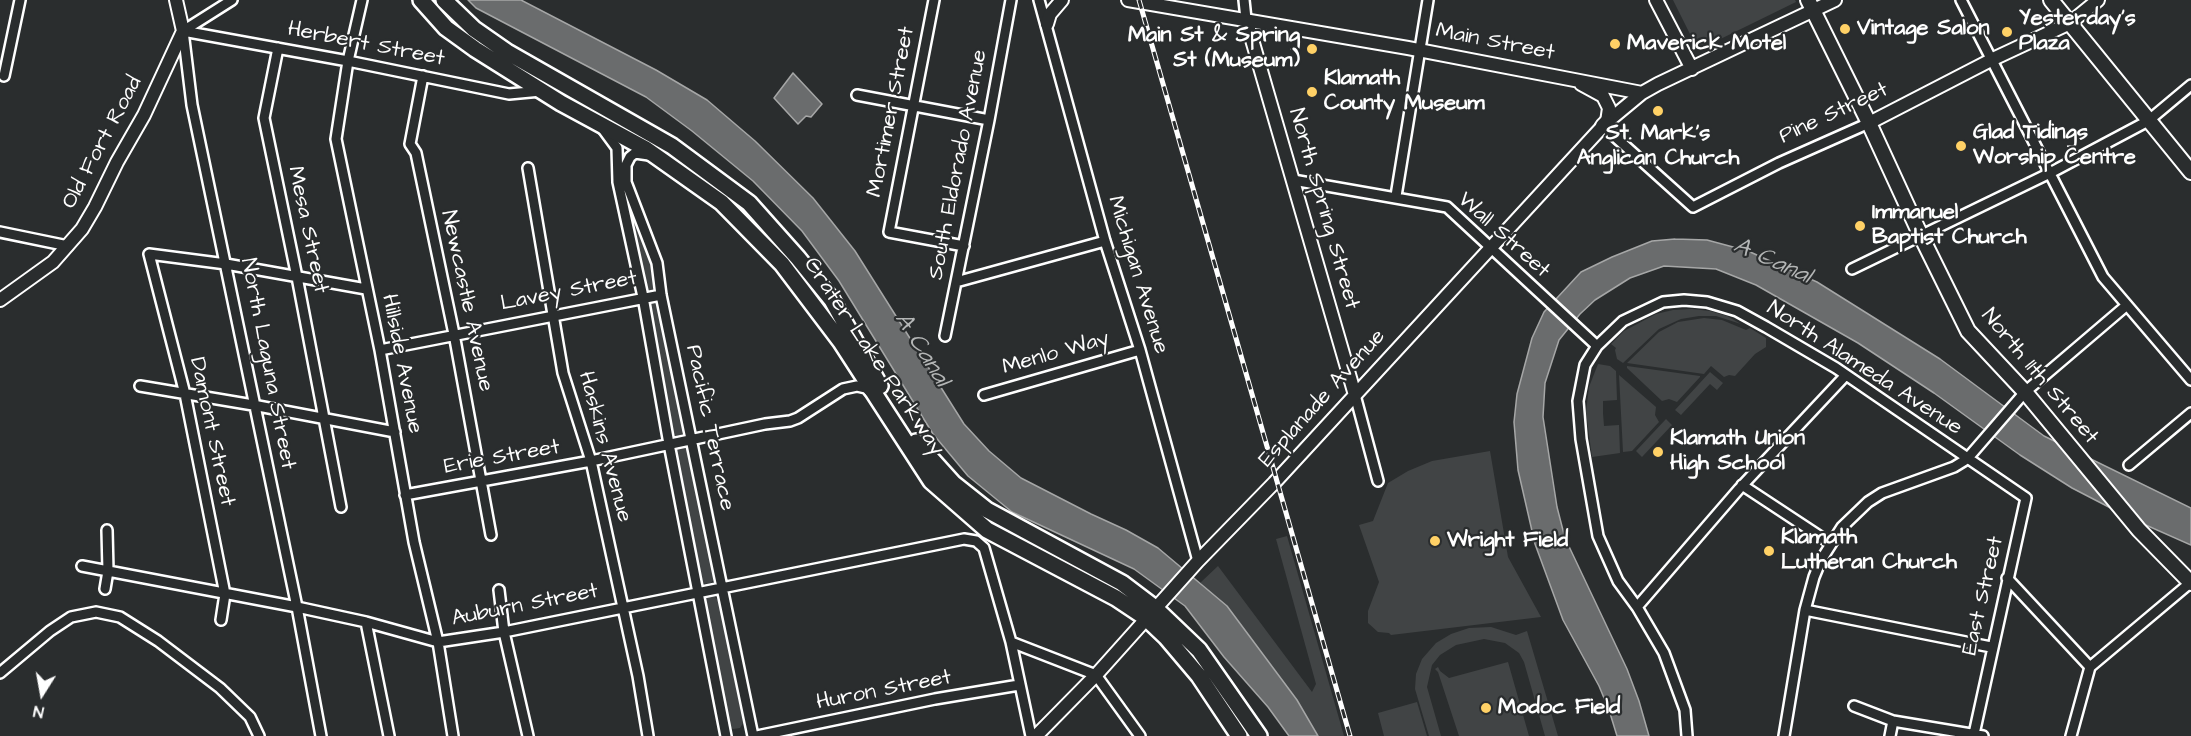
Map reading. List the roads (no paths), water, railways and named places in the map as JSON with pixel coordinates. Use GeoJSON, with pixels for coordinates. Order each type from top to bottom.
{"type":"FeatureCollection","features":[{"type":"Feature","properties":{"kind":"main road","name":"Crater Lake Parkway"},"geometry":{"type":"LineString","coordinates":[[421,0],[446,27],[474,49],[541,91],[654,155],[721,202],[782,264],[840,342],[931,481],[987,530],[1116,598],[1151,613],[1166,637],[1199,676],[1239,736]]}},
{"type":"Feature","properties":{"kind":"main road","name":"Crater Lake Parkway"},"geometry":{"type":"LineString","coordinates":[[444,0],[474,28],[507,52],[672,146],[749,203],[798,258],[831,300],[893,409],[922,451],[953,483],[987,510],[1122,583],[1151,613],[1199,650],[1259,736]]}},
{"type":"Feature","properties":{"kind":"main road"},"geometry":{"type":"LineString","coordinates":[[2051,0],[2191,172]]}},
{"type":"Feature","properties":{"kind":"main road","name":"North 11th Street"},"geometry":{"type":"LineString","coordinates":[[1811,6],[1968,331],[2025,392],[2139,530],[2191,583]]}},
{"type":"Feature","properties":{"kind":"street"},"geometry":{"type":"LineString","coordinates":[[4,76],[20,0]]}},
{"type":"Feature","properties":{"kind":"street","name":"North Laguna Street"},"geometry":{"type":"LineString","coordinates":[[176,0],[183,31],[192,105],[297,607],[321,736]]}},
{"type":"Feature","properties":{"kind":"street"},"geometry":{"type":"LineString","coordinates":[[183,31],[232,0]]}},
{"type":"Feature","properties":{"kind":"street","name":"Hillside Avenue"},"geometry":{"type":"LineString","coordinates":[[362,0],[348,61],[336,139],[380,350],[414,542],[438,642],[453,736]]}},
{"type":"Feature","properties":{"kind":"street","name":"Mortimer Street"},"geometry":{"type":"LineString","coordinates":[[934,0],[889,232],[964,246]]}},
{"type":"Feature","properties":{"kind":"street","name":"South Eldorado Avenue"},"geometry":{"type":"LineString","coordinates":[[945,336],[1011,0]]}},
{"type":"Feature","properties":{"kind":"street","name":"Michigan Avenue"},"geometry":{"type":"LineString","coordinates":[[1039,0],[1105,241],[1140,350],[1198,561]]}},
{"type":"Feature","properties":{"kind":"street"},"geometry":{"type":"LineString","coordinates":[[1047,24],[1050,14],[1062,0]]}},
{"type":"Feature","properties":{"kind":"street","name":"Main Street"},"geometry":{"type":"LineString","coordinates":[[1128,0],[1420,50],[1642,93]]}},
{"type":"Feature","properties":{"kind":"street"},"geometry":{"type":"LineString","coordinates":[[1244,0],[1246,19]]}},
{"type":"Feature","properties":{"kind":"street"},"geometry":{"type":"LineString","coordinates":[[1396,196],[1428,0]]}},
{"type":"Feature","properties":{"kind":"street"},"geometry":{"type":"LineString","coordinates":[[1656,0],[1692,69]]}},
{"type":"Feature","properties":{"kind":"street"},"geometry":{"type":"LineString","coordinates":[[1642,93],[1811,6],[1835,0]]}},
{"type":"Feature","properties":{"kind":"street"},"geometry":{"type":"LineString","coordinates":[[1961,0],[2103,277],[2191,380]]}},
{"type":"Feature","properties":{"kind":"street","name":"Pine Street"},"geometry":{"type":"LineString","coordinates":[[1605,124],[1693,207],[1779,163],[1869,123],[1993,59],[2070,23],[2098,0]]}},
{"type":"Feature","properties":{"kind":"street","name":"North Spring Street"},"geometry":{"type":"LineString","coordinates":[[1246,19],[1378,481]]}},
{"type":"Feature","properties":{"kind":"street","name":"Herbert Street"},"geometry":{"type":"LineString","coordinates":[[183,31],[348,61],[509,94],[541,91]]}},
{"type":"Feature","properties":{"kind":"street","name":"Old Fort Road"},"geometry":{"type":"LineString","coordinates":[[0,300],[53,262],[68,246],[95,207],[144,115],[183,31]]}},
{"type":"Feature","properties":{"kind":"street","name":"Mesa Street"},"geometry":{"type":"LineString","coordinates":[[279,48],[264,118],[341,507]]}},
{"type":"Feature","properties":{"kind":"street","name":"Newcastle Avenue"},"geometry":{"type":"LineString","coordinates":[[423,76],[410,144],[416,153],[454,334],[491,535]]}},
{"type":"Feature","properties":{"kind":"street"},"geometry":{"type":"LineString","coordinates":[[1570,79],[1603,96],[1609,108],[1605,124]]}},
{"type":"Feature","properties":{"kind":"street"},"geometry":{"type":"LineString","coordinates":[[1852,269],[2050,173],[2148,121],[2191,84]]}},
{"type":"Feature","properties":{"kind":"street","name":"Esplanade Avenue"},"geometry":{"type":"LineString","coordinates":[[1036,736],[1096,675],[1189,570],[1274,483],[1605,124],[1642,93]]}},
{"type":"Feature","properties":{"kind":"street"},"geometry":{"type":"LineString","coordinates":[[857,95],[989,120]]}},
{"type":"Feature","properties":{"kind":"street","name":"Pacific Terrace"},"geometry":{"type":"LineString","coordinates":[[599,124],[616,148],[618,182],[643,297],[726,736]]}},
{"type":"Feature","properties":{"kind":"street","name":"Pacific Terrace"},"geometry":{"type":"LineString","coordinates":[[654,155],[635,153],[630,157],[626,165],[627,182],[657,263],[661,294],[691,439],[755,736]]}},
{"type":"Feature","properties":{"kind":"street","name":"Haskins Avenue"},"geometry":{"type":"LineString","coordinates":[[528,168],[563,373],[591,461],[648,736]]}},
{"type":"Feature","properties":{"kind":"street","name":"Wall Street"},"geometry":{"type":"LineString","coordinates":[[1293,180],[1396,196],[1447,207],[1597,346]]}},
{"type":"Feature","properties":{"kind":"street"},"geometry":{"type":"LineString","coordinates":[[0,232],[68,246]]}},
{"type":"Feature","properties":{"kind":"street"},"geometry":{"type":"LineString","coordinates":[[956,282],[1105,241]]}},
{"type":"Feature","properties":{"kind":"street","name":"Damont Street"},"geometry":{"type":"LineString","coordinates":[[221,620],[225,594],[185,394],[149,254],[226,264]]}},
{"type":"Feature","properties":{"kind":"street"},"geometry":{"type":"LineString","coordinates":[[226,264],[366,289]]}},
{"type":"Feature","properties":{"kind":"street","name":"Lavey Street"},"geometry":{"type":"LineString","coordinates":[[380,350],[661,294]]}},
{"type":"Feature","properties":{"kind":"street","name":"North Alameda Avenue"},"geometry":{"type":"LineString","coordinates":[[1687,736],[1684,710],[1664,653],[1637,607],[1618,581],[1598,536],[1581,439],[1578,401],[1585,365],[1597,346],[1623,321],[1663,302],[1684,300],[1707,302],[1737,311],[1846,375],[1999,480]]}},
{"type":"Feature","properties":{"kind":"street"},"geometry":{"type":"LineString","coordinates":[[1784,736],[1805,610],[1814,577],[1830,543],[1855,513],[1882,493],[1941,472],[1967,459],[2025,392],[2127,305]]}},
{"type":"Feature","properties":{"kind":"street","name":"Menlo Way"},"geometry":{"type":"LineString","coordinates":[[984,395],[1140,350]]}},
{"type":"Feature","properties":{"kind":"street"},"geometry":{"type":"LineString","coordinates":[[1637,607],[1742,485],[1846,375]]}},
{"type":"Feature","properties":{"kind":"street"},"geometry":{"type":"LineString","coordinates":[[140,386],[395,432]]}},
{"type":"Feature","properties":{"kind":"street","name":"Erie Street"},"geometry":{"type":"LineString","coordinates":[[405,495],[591,461],[765,424],[790,422],[843,389],[857,386],[866,388],[876,398]]}},
{"type":"Feature","properties":{"kind":"street"},"geometry":{"type":"LineString","coordinates":[[2129,465],[2191,413]]}},
{"type":"Feature","properties":{"kind":"street","name":"East Street"},"geometry":{"type":"LineString","coordinates":[[1978,735],[1991,647],[2026,498],[1999,480]]}},
{"type":"Feature","properties":{"kind":"street"},"geometry":{"type":"LineString","coordinates":[[1742,485],[1830,543]]}},
{"type":"Feature","properties":{"kind":"street"},"geometry":{"type":"LineString","coordinates":[[105,589],[108,571],[107,530]]}},
{"type":"Feature","properties":{"kind":"street","name":"Auburn Street"},"geometry":{"type":"LineString","coordinates":[[82,566],[297,607],[366,622],[438,642],[504,632],[964,539],[976,541],[984,548],[1011,642]]}},
{"type":"Feature","properties":{"kind":"street"},"geometry":{"type":"LineString","coordinates":[[2007,578],[2090,668]]}},
{"type":"Feature","properties":{"kind":"street"},"geometry":{"type":"LineString","coordinates":[[2071,736],[2090,668],[2191,583]]}},
{"type":"Feature","properties":{"kind":"street"},"geometry":{"type":"LineString","coordinates":[[499,590],[504,632],[528,736]]}},
{"type":"Feature","properties":{"kind":"street"},"geometry":{"type":"LineString","coordinates":[[1805,610],[1991,647]]}},
{"type":"Feature","properties":{"kind":"street"},"geometry":{"type":"LineString","coordinates":[[0,673],[50,631],[71,617],[96,612],[120,617],[158,641],[220,687],[250,717],[258,736]]}},
{"type":"Feature","properties":{"kind":"street"},"geometry":{"type":"LineString","coordinates":[[366,622],[389,736]]}},
{"type":"Feature","properties":{"kind":"street"},"geometry":{"type":"LineString","coordinates":[[1011,642],[1096,675],[1140,736]]}},
{"type":"Feature","properties":{"kind":"street"},"geometry":{"type":"LineString","coordinates":[[1011,642],[1031,736]]}},
{"type":"Feature","properties":{"kind":"street","name":"Huron Street"},"geometry":{"type":"LineString","coordinates":[[755,736],[934,699],[1019,685]]}},
{"type":"Feature","properties":{"kind":"street"},"geometry":{"type":"LineString","coordinates":[[1854,706],[1893,721],[1978,735]]}},
{"type":"Feature","properties":{"kind":"street"},"geometry":{"type":"LineString","coordinates":[[1890,736],[1893,721]]}},
{"type":"Feature","properties":{"kind":"water"},"geometry":{"type":"Polygon","coordinates":[[[468,0],[521,0],[656,70],[707,100],[755,141],[813,198],[855,251],[964,424],[989,451],[1021,478],[1158,548],[1227,606],[1297,700],[1318,736],[1289,736],[1185,606],[1134,569],[1012,512],[968,476],[933,434],[839,281],[802,231],[753,181],[646,97],[476,8],[468,0]]]}},
{"type":"Feature","properties":{"kind":"water"},"geometry":{"type":"Polygon","coordinates":[[[793,73],[822,104],[811,117],[806,116],[798,124],[774,98],[793,73]]]}},
{"type":"Feature","properties":{"kind":"water","name":"A Canal"},"geometry":{"type":"Polygon","coordinates":[[[1707,240],[1748,251],[1817,282],[1940,359],[2044,436],[2191,508],[2191,545],[2130,518],[2072,488],[2020,455],[1934,393],[1858,343],[1756,285],[1716,269],[1664,266],[1630,278],[1595,300],[1580,314],[1559,340],[1545,383],[1543,417],[1557,507],[1565,538],[1627,669],[1649,736],[1617,736],[1599,686],[1563,620],[1535,544],[1518,470],[1514,422],[1517,394],[1532,338],[1544,312],[1581,272],[1652,241],[1707,240]]]}},
{"type":"Feature","properties":{"kind":"railway"},"geometry":{"type":"LineString","coordinates":[[1139,0],[1350,736]]}},
{"type":"Feature","properties":{"kind":"place","name":"Vintage Salon"},"geometry":{"type":"Point","coordinates":[1845,29]}},
{"type":"Feature","properties":{"kind":"place","name":"Yesterday's Plaza"},"geometry":{"type":"Point","coordinates":[2007,32]}},
{"type":"Feature","properties":{"kind":"place","name":"Maverick Motel"},"geometry":{"type":"Point","coordinates":[1615,44]}},
{"type":"Feature","properties":{"kind":"place","name":"Main St & Spring St (Museum)"},"geometry":{"type":"Point","coordinates":[1312,49]}},
{"type":"Feature","properties":{"kind":"place","name":"Klamath County Museum"},"geometry":{"type":"Point","coordinates":[1312,92]}},
{"type":"Feature","properties":{"kind":"place","name":"St. Mark's Anglican Church"},"geometry":{"type":"Point","coordinates":[1658,111]}},
{"type":"Feature","properties":{"kind":"place","name":"Glad Tidings Worship Centre"},"geometry":{"type":"Point","coordinates":[1961,146]}},
{"type":"Feature","properties":{"kind":"place","name":"Immanuel Baptist Church"},"geometry":{"type":"Point","coordinates":[1860,226]}},
{"type":"Feature","properties":{"kind":"place","name":"Klamath Union High School"},"geometry":{"type":"Point","coordinates":[1658,452]}},
{"type":"Feature","properties":{"kind":"place","name":"Wright Field"},"geometry":{"type":"Point","coordinates":[1435,541]}},
{"type":"Feature","properties":{"kind":"place","name":"Klamath Lutheran Church"},"geometry":{"type":"Point","coordinates":[1769,551]}},
{"type":"Feature","properties":{"kind":"place","name":"Modoc Field"},"geometry":{"type":"Point","coordinates":[1486,708]}}]}
